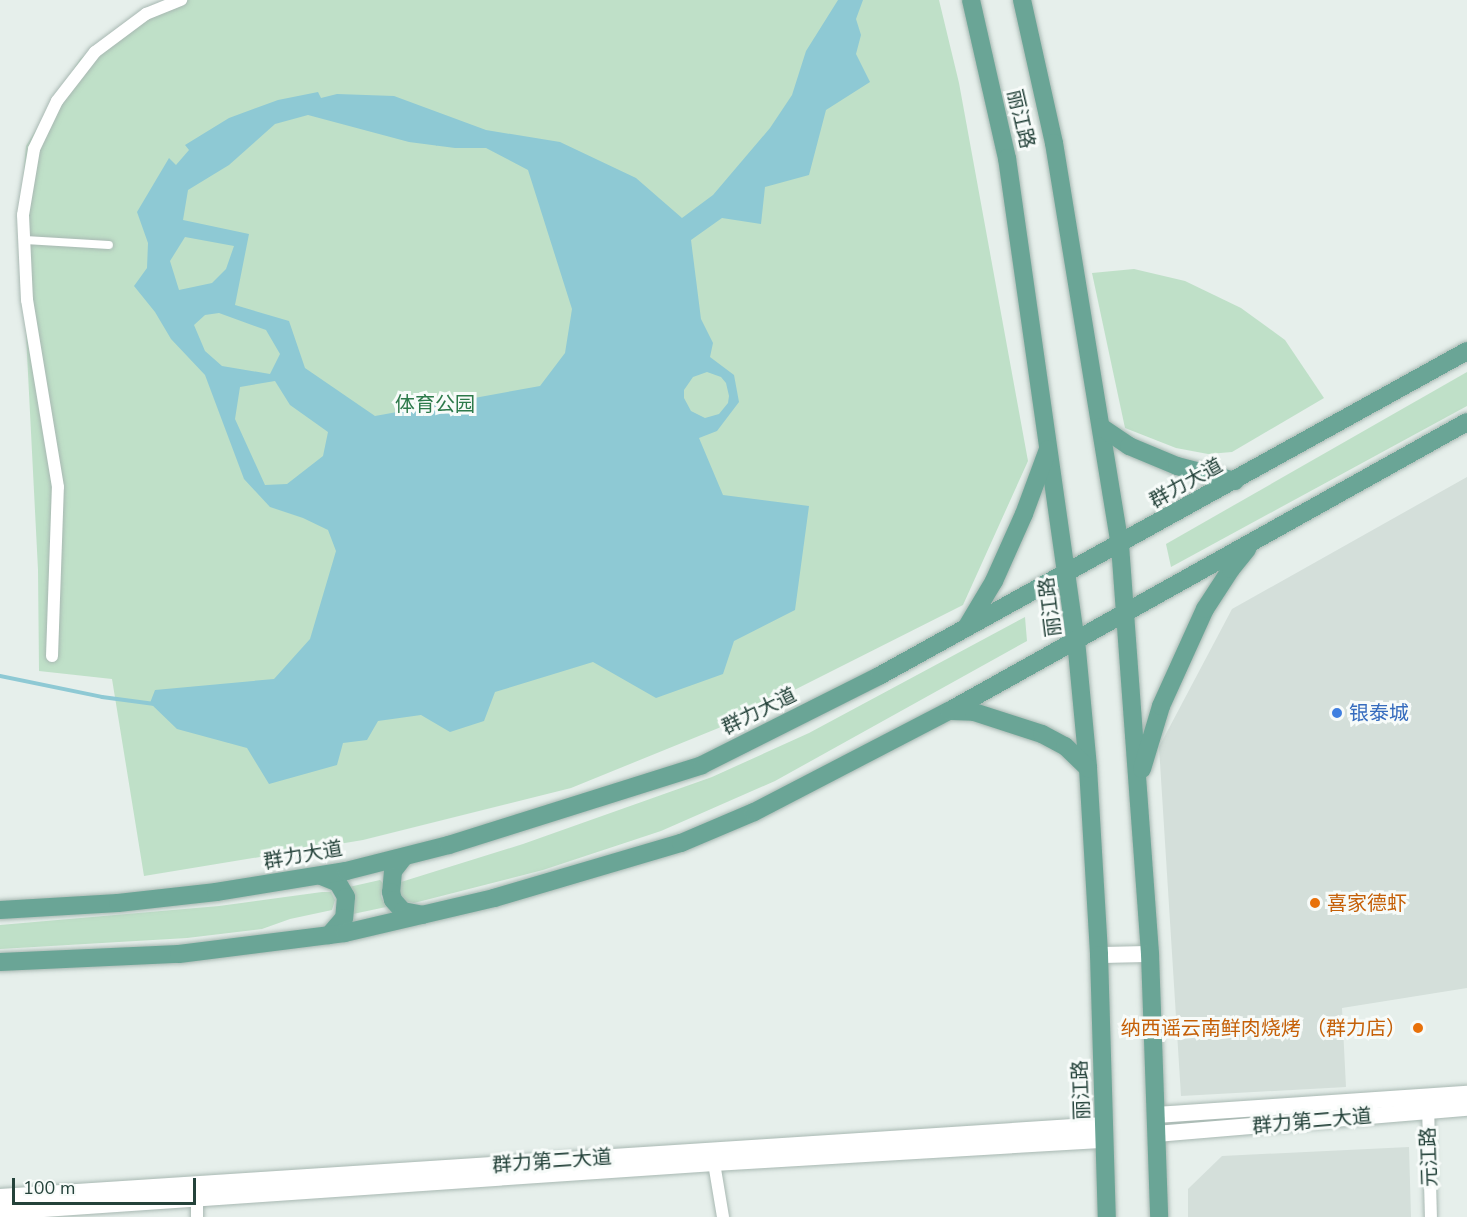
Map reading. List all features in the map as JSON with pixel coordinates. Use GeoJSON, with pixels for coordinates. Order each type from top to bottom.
{"type":"FeatureCollection","features":[{"type":"Feature","properties":{"kind":"main road","name":"丽江路"},"geometry":{"type":"LineString","coordinates":[[970,0],[1007,158],[1076,640],[1088,768],[1099,955],[1107,1217]]}},
{"type":"Feature","properties":{"kind":"main road","name":"丽江路"},"geometry":{"type":"LineString","coordinates":[[1022,0],[1054,142],[1120,545],[1150,954],[1159,1217]]}},
{"type":"Feature","properties":{"kind":"main road","name":"群力大道"},"geometry":{"type":"LineString","coordinates":[[0,910],[194,895],[321,876],[449,845],[702,765],[966,629],[1467,351]]}},
{"type":"Feature","properties":{"kind":"main road"},"geometry":{"type":"LineString","coordinates":[[0,962],[179,954],[329,935],[494,898],[681,843],[754,812],[949,711],[1467,422]]}},
{"type":"Feature","properties":{"kind":"main road"},"geometry":{"type":"LineString","coordinates":[[1101,427],[1129,446],[1177,466],[1236,481]]}},
{"type":"Feature","properties":{"kind":"main road"},"geometry":{"type":"LineString","coordinates":[[966,629],[994,581],[1024,514],[1049,445]]}},
{"type":"Feature","properties":{"kind":"main road"},"geometry":{"type":"LineString","coordinates":[[1138,782],[1161,706],[1205,609],[1231,569],[1256,540]]}},
{"type":"Feature","properties":{"kind":"main road"},"geometry":{"type":"LineString","coordinates":[[949,711],[974,712],[1042,734],[1065,746],[1088,768]]}},
{"type":"Feature","properties":{"kind":"main road"},"geometry":{"type":"LineString","coordinates":[[404,857],[393,871],[391,892],[393,900],[403,911],[426,915]]}},
{"type":"Feature","properties":{"kind":"main road"},"geometry":{"type":"LineString","coordinates":[[321,876],[338,883],[346,897],[344,918],[329,935]]}},
{"type":"Feature","properties":{"kind":"main road"},"geometry":{"type":"LineString","coordinates":[[1099,955],[1150,954]]}},
{"type":"Feature","properties":{"kind":"main road","name":"群力第二大道"},"geometry":{"type":"LineString","coordinates":[[1156,1134],[1428,1105],[1467,1094]]}},
{"type":"Feature","properties":{"kind":"main road","name":"群力第二大道"},"geometry":{"type":"LineString","coordinates":[[1156,1115],[1428,1105],[1467,1108]]}},
{"type":"Feature","properties":{"kind":"main road","name":"群力第二大道"},"geometry":{"type":"LineString","coordinates":[[0,1212],[714,1163],[1104,1132]]}},
{"type":"Feature","properties":{"kind":"main road","name":"群力第二大道"},"geometry":{"type":"LineString","coordinates":[[0,1197],[1104,1132]]}},
{"type":"Feature","properties":{"kind":"street"},"geometry":{"type":"LineString","coordinates":[[52,656],[58,487],[27,300],[23,215],[34,149],[57,101],[95,52],[146,14],[181,0]]}},
{"type":"Feature","properties":{"kind":"street"},"geometry":{"type":"LineString","coordinates":[[25,240],[109,245]]}},
{"type":"Feature","properties":{"kind":"street","name":"元江路"},"geometry":{"type":"LineString","coordinates":[[1428,1105],[1431,1217]]}},
{"type":"Feature","properties":{"kind":"street"},"geometry":{"type":"LineString","coordinates":[[714,1163],[723,1217]]}},
{"type":"Feature","properties":{"kind":"street"},"geometry":{"type":"LineString","coordinates":[[197,1199],[197,1217]]}},
{"type":"Feature","properties":{"kind":"shaded area","name":"银泰城"},"geometry":{"type":"Polygon","coordinates":[[[1467,477],[1467,988],[1342,1008],[1346,1087],[1181,1096],[1159,747],[1232,609],[1467,477]]]}},
{"type":"Feature","properties":{"kind":"shaded area"},"geometry":{"type":"Polygon","coordinates":[[[1409,1147],[1411,1217],[1188,1217],[1188,1189],[1222,1156],[1409,1147]]]}},
{"type":"Feature","properties":{"kind":"green space","name":"体育公园"},"geometry":{"type":"Polygon","coordinates":[[[180,0],[939,0],[959,83],[1028,461],[963,605],[721,727],[571,788],[363,840],[144,876],[112,679],[39,671],[38,570],[20,216],[26,146],[80,59],[141,13],[180,0]]]}},
{"type":"Feature","properties":{"kind":"green space"},"geometry":{"type":"Polygon","coordinates":[[[1134,269],[1185,281],[1241,308],[1285,340],[1324,398],[1232,452],[1208,454],[1176,448],[1125,428],[1092,273],[1134,269]]]}},
{"type":"Feature","properties":{"kind":"green space"},"geometry":{"type":"Polygon","coordinates":[[[1467,372],[1467,406],[1171,567],[1166,544],[1467,372]]]}},
{"type":"Feature","properties":{"kind":"green space"},"geometry":{"type":"Polygon","coordinates":[[[1025,617],[1027,641],[775,781],[661,831],[543,870],[414,903],[403,901],[400,894],[401,882],[523,844],[712,777],[809,733],[1025,617]]]}},
{"type":"Feature","properties":{"kind":"green space"},"geometry":{"type":"Polygon","coordinates":[[[380,880],[383,883],[381,896],[386,907],[353,914],[349,887],[380,880]]]}},
{"type":"Feature","properties":{"kind":"green space"},"geometry":{"type":"Polygon","coordinates":[[[331,892],[335,900],[332,910],[290,919],[262,929],[187,938],[0,949],[0,925],[219,906],[331,892]]]}},
{"type":"Feature","properties":{"kind":"water"},"geometry":{"type":"Polygon","coordinates":[[[838,0],[863,0],[856,19],[861,35],[856,54],[870,82],[826,110],[809,175],[765,187],[761,224],[722,218],[691,240],[701,319],[713,343],[710,357],[734,375],[739,402],[717,431],[699,438],[723,495],[809,506],[795,610],[734,641],[723,674],[656,698],[593,662],[495,692],[484,721],[450,732],[421,715],[378,721],[367,740],[343,743],[337,765],[269,784],[247,748],[177,729],[150,703],[155,690],[274,679],[310,639],[336,551],[328,530],[303,518],[270,507],[244,479],[205,375],[171,339],[155,312],[134,286],[147,268],[148,243],[137,212],[169,158],[176,165],[189,150],[185,145],[229,118],[278,100],[318,92],[321,98],[337,94],[394,96],[486,130],[560,142],[636,178],[682,218],[713,195],[770,128],[792,95],[806,51],[838,0]],[[308,115],[275,124],[229,165],[188,190],[183,220],[249,234],[235,305],[289,321],[305,368],[375,416],[540,386],[565,353],[572,309],[528,170],[486,148],[455,148],[409,142],[308,115]],[[185,237],[170,261],[179,290],[212,283],[226,269],[234,246],[185,237]],[[219,313],[205,315],[194,325],[205,351],[222,366],[270,374],[280,354],[266,330],[219,313]],[[707,372],[693,377],[684,390],[684,398],[691,411],[705,418],[719,414],[728,403],[726,383],[721,377],[707,372]],[[275,381],[240,387],[235,419],[265,485],[287,484],[323,456],[328,432],[290,405],[275,381]]]}},
{"type":"Feature","properties":{"kind":"waterway"},"geometry":{"type":"LineString","coordinates":[[0,676],[102,697],[155,704]]}},
{"type":"Feature","properties":{"kind":"place","name":"银泰城"},"geometry":{"type":"Point","coordinates":[1337,713]}},
{"type":"Feature","properties":{"kind":"place","name":"喜家德虾"},"geometry":{"type":"Point","coordinates":[1315,903]}},
{"type":"Feature","properties":{"kind":"place","name":"纳西谣云南鲜肉烧烤 （群力店）"},"geometry":{"type":"Point","coordinates":[1418,1028]}}]}
